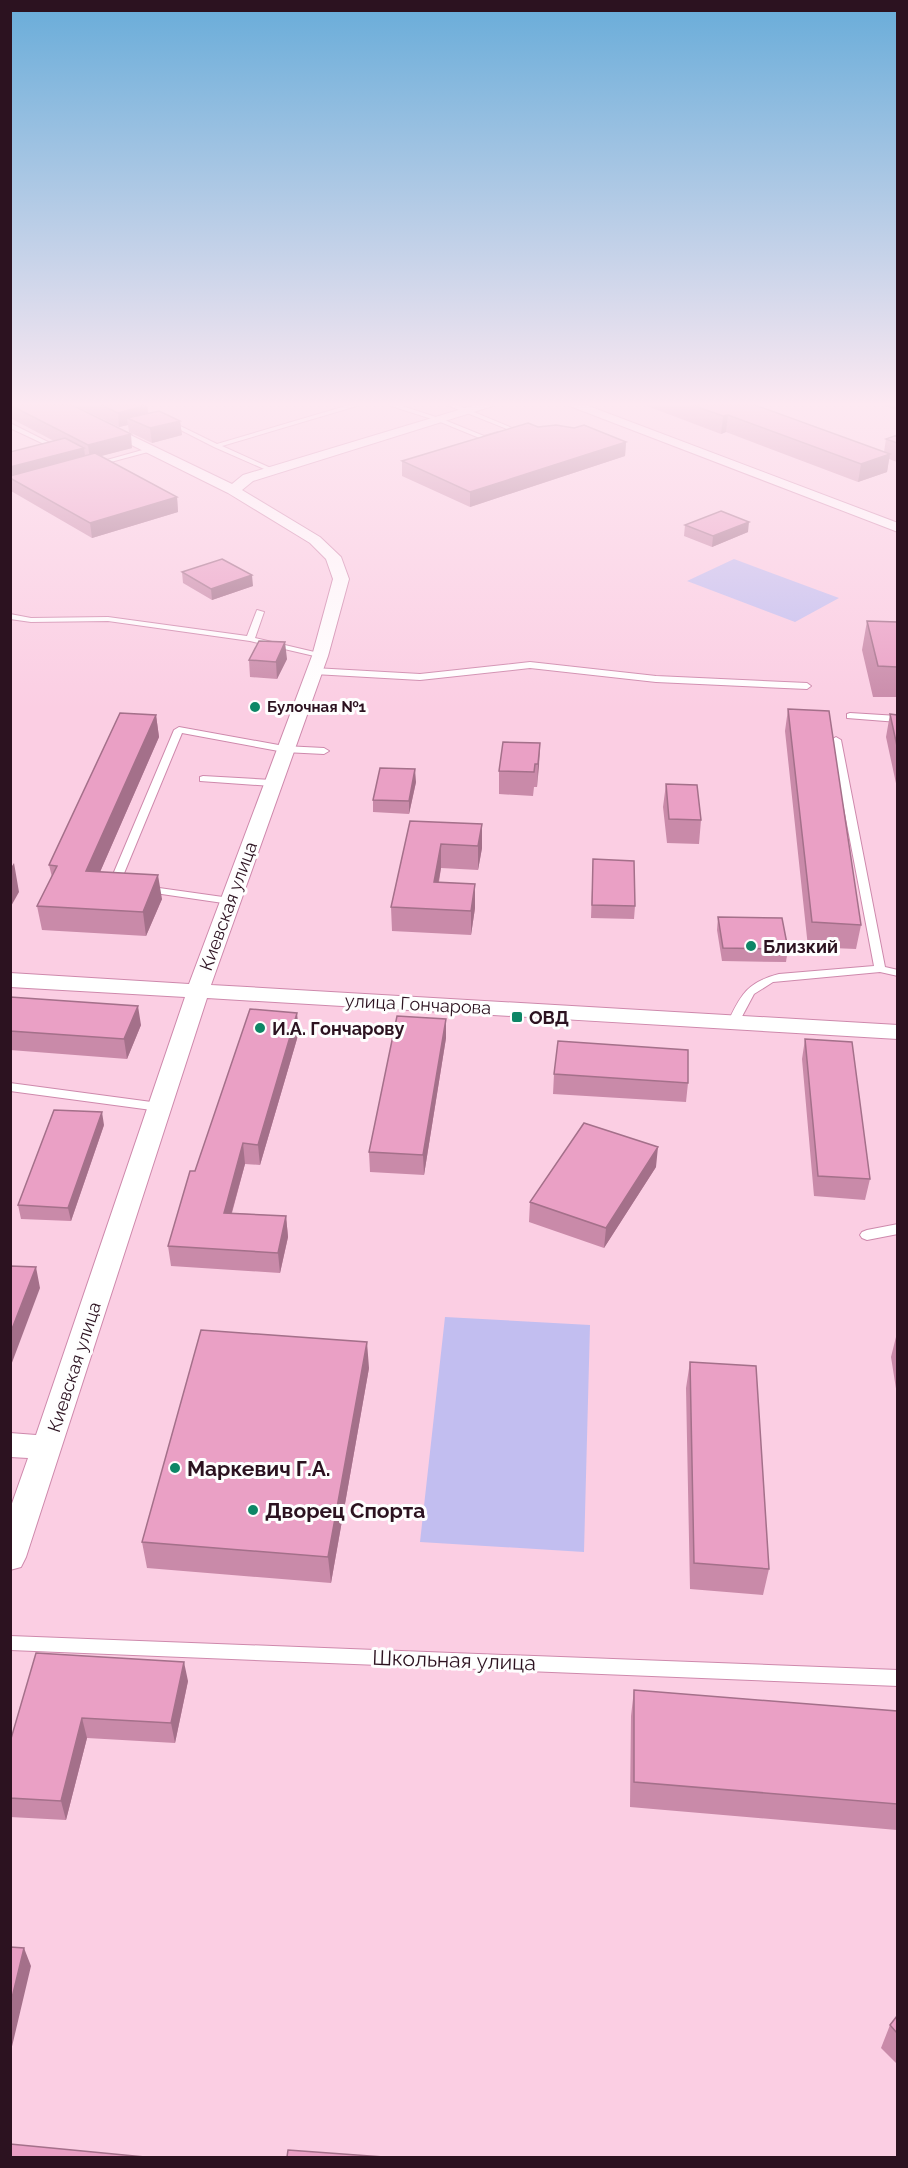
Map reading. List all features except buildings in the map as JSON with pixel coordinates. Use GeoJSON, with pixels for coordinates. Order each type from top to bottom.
{"type":"FeatureCollection","features":[{"type":"Feature","properties":{"kind":"street","name":"Киевская улица"},"geometry":{"type":"LineString","coordinates":[[10,1557],[198,991],[284,748],[317,664],[341,579],[333,557],[315,540],[260,506]]}},
{"type":"Feature","properties":{"kind":"street"},"geometry":{"type":"LineString","coordinates":[[840,506],[897,528]]}},
{"type":"Feature","properties":{"kind":"street","name":"улица Гончарова"},"geometry":{"type":"LineString","coordinates":[[10,980],[897,1032]]}},
{"type":"Feature","properties":{"kind":"street"},"geometry":{"type":"LineString","coordinates":[[10,1445],[48,1448]]}},
{"type":"Feature","properties":{"kind":"lane"},"geometry":{"type":"LineString","coordinates":[[250,639],[260,612]]}},
{"type":"Feature","properties":{"kind":"lane"},"geometry":{"type":"LineString","coordinates":[[10,616],[31,620],[108,619],[250,639],[317,664],[420,677],[530,665],[656,679],[807,686]]}},
{"type":"Feature","properties":{"kind":"lane"},"geometry":{"type":"LineString","coordinates":[[849,716],[897,719]]}},
{"type":"Feature","properties":{"kind":"lane"},"geometry":{"type":"LineString","coordinates":[[125,886],[114,884],[178,730],[284,748],[324,751]]}},
{"type":"Feature","properties":{"kind":"lane"},"geometry":{"type":"LineString","coordinates":[[836,740],[880,969]]}},
{"type":"Feature","properties":{"kind":"lane"},"geometry":{"type":"LineString","coordinates":[[203,779],[272,783]]}},
{"type":"Feature","properties":{"kind":"lane"},"geometry":{"type":"LineString","coordinates":[[137,888],[230,901]]}},
{"type":"Feature","properties":{"kind":"lane"},"geometry":{"type":"LineString","coordinates":[[734,1022],[749,990],[763,981],[779,976],[880,969],[897,973]]}},
{"type":"Feature","properties":{"kind":"lane"},"geometry":{"type":"LineString","coordinates":[[10,1087],[159,1107]]}},
{"type":"Feature","properties":{"kind":"lane"},"geometry":{"type":"LineString","coordinates":[[867,1234],[897,1229]]}},
{"type":"Feature","properties":{"kind":"lane","name":"Школьная улица"},"geometry":{"type":"LineString","coordinates":[[10,1643],[897,1678]]}},
{"type":"Feature","properties":{"kind":"shaded area"},"geometry":{"type":"Polygon","coordinates":[[[734,559],[839,598],[795,622],[687,581],[734,559]]]}},
{"type":"Feature","properties":{"kind":"shaded area"},"geometry":{"type":"Polygon","coordinates":[[[445,1317],[590,1325],[584,1552],[420,1542],[445,1317]]]}},
{"type":"Feature","properties":{"kind":"place","name":"Булочная №1"},"geometry":{"type":"Point","coordinates":[255,707]}},
{"type":"Feature","properties":{"kind":"place","name":"Близкий"},"geometry":{"type":"Point","coordinates":[751,946]}},
{"type":"Feature","properties":{"kind":"place","name":"ОВД"},"geometry":{"type":"Point","coordinates":[517,1017]}},
{"type":"Feature","properties":{"kind":"place","name":"И.А. Гончарову"},"geometry":{"type":"Point","coordinates":[260,1028]}},
{"type":"Feature","properties":{"kind":"place","name":"Маркевич Г.А."},"geometry":{"type":"Point","coordinates":[175,1468]}},
{"type":"Feature","properties":{"kind":"place","name":"Дворец Спорта"},"geometry":{"type":"Point","coordinates":[253,1510]}}]}
